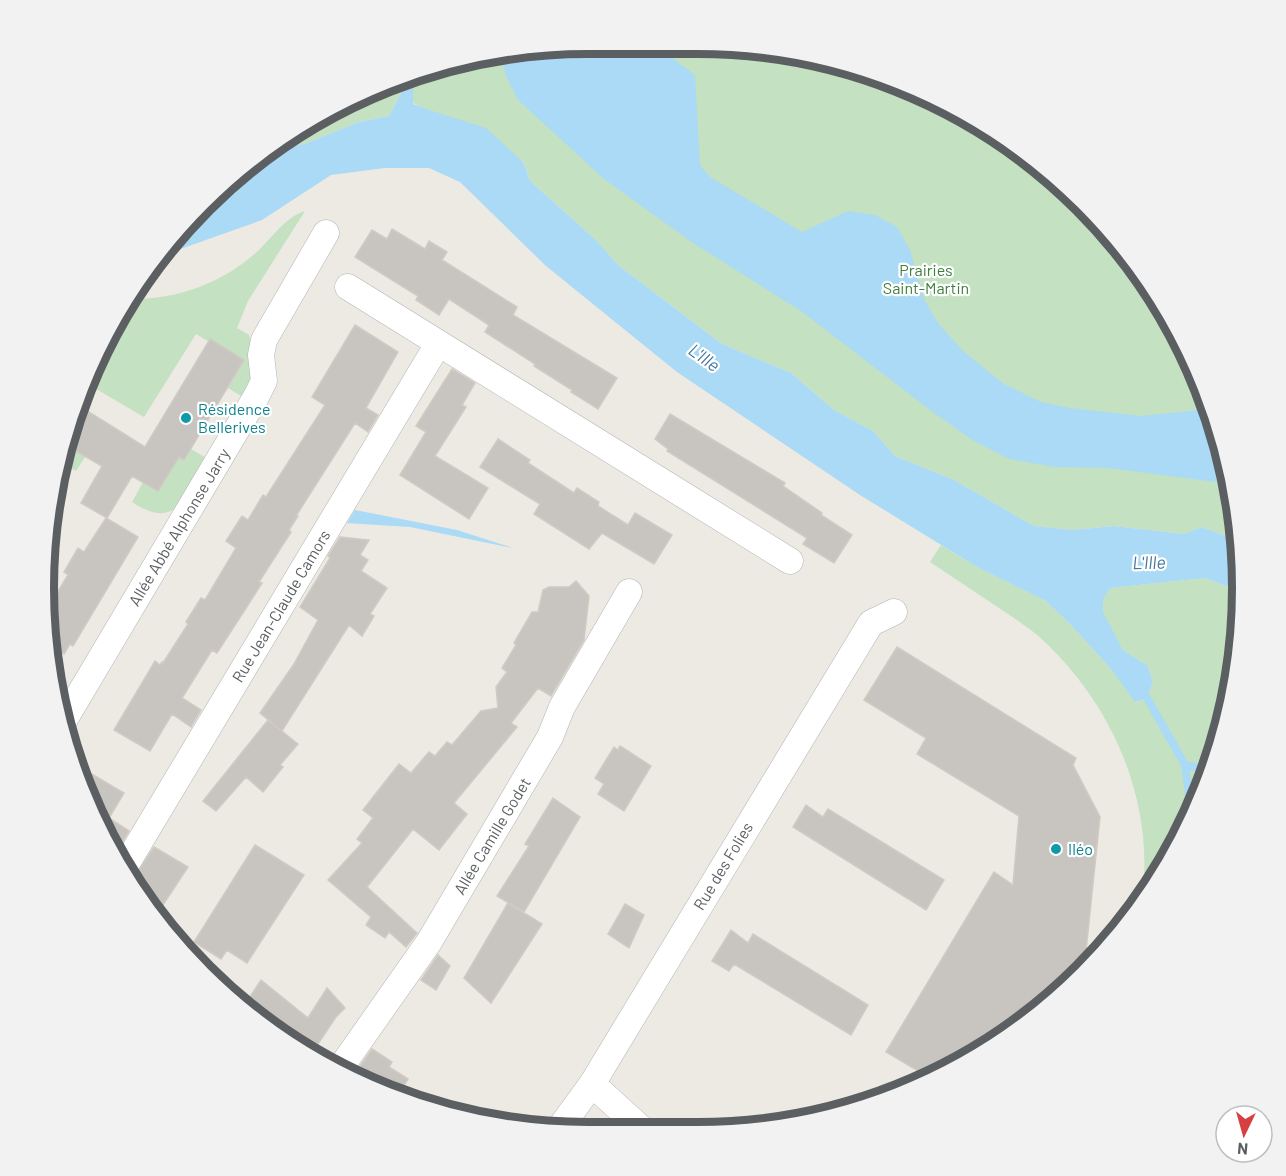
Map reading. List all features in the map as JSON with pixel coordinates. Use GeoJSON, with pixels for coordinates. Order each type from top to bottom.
{"type":"FeatureCollection","features":[{"type":"Feature","properties":{"kind":"street","name":"Allée Abbé Alphonse Jarry"},"geometry":{"type":"LineString","coordinates":[[69,712],[256,397],[264,381],[261,354],[264,340],[326,233]]}},
{"type":"Feature","properties":{"kind":"street"},"geometry":{"type":"LineString","coordinates":[[348,287],[789,561]]}},
{"type":"Feature","properties":{"kind":"street","name":"Rue Jean-Claude Camors"},"geometry":{"type":"LineString","coordinates":[[129,860],[438,344]]}},
{"type":"Feature","properties":{"kind":"street","name":"Allée Camille Godet"},"geometry":{"type":"LineString","coordinates":[[344,1063],[429,942],[550,737],[562,707],[629,592]]}},
{"type":"Feature","properties":{"kind":"street","name":"Rue des Folies"},"geometry":{"type":"LineString","coordinates":[[565,1121],[592,1084],[871,623],[894,612]]}},
{"type":"Feature","properties":{"kind":"street"},"geometry":{"type":"LineString","coordinates":[[592,1084],[634,1122]]}},
{"type":"Feature","properties":{"kind":"green space","name":"Prairies Saint-Martin"},"geometry":{"type":"Polygon","coordinates":[[[698,54],[733,55],[802,64],[870,82],[934,109],[995,144],[1050,187],[1076,210],[1099,236],[1142,291],[1177,352],[1204,416],[1222,484],[1229,538],[1202,527],[1184,534],[1114,526],[1072,530],[1034,526],[954,480],[895,456],[873,431],[834,410],[791,373],[722,344],[618,265],[597,241],[530,181],[524,162],[413,103],[413,83],[484,64],[553,55],[698,54]]]}},
{"type":"Feature","properties":{"kind":"green space","name":"Prairies Saint-Martin"},"geometry":{"type":"Polygon","coordinates":[[[405,87],[389,116],[359,122],[307,143],[283,150],[352,109],[405,87]]]}},
{"type":"Feature","properties":{"kind":"green space"},"geometry":{"type":"Polygon","coordinates":[[[305,211],[248,301],[237,328],[249,335],[255,373],[243,397],[228,388],[244,360],[210,339],[208,341],[196,334],[144,417],[94,387],[109,352],[140,298],[183,292],[216,280],[246,261],[286,222],[305,211]]]}},
{"type":"Feature","properties":{"kind":"green space"},"geometry":{"type":"Polygon","coordinates":[[[72,449],[85,457],[76,471],[68,467],[72,449]]]}},
{"type":"Feature","properties":{"kind":"green space"},"geometry":{"type":"Polygon","coordinates":[[[191,449],[208,459],[187,496],[179,505],[171,511],[160,513],[132,502],[143,482],[158,491],[179,457],[185,460],[191,449]]]}},
{"type":"Feature","properties":{"kind":"green space"},"geometry":{"type":"Polygon","coordinates":[[[941,545],[977,567],[1046,601],[1111,669],[1136,702],[1147,698],[1153,683],[1148,666],[1123,650],[1102,612],[1102,599],[1110,588],[1205,578],[1232,588],[1231,623],[1222,692],[1204,760],[1177,824],[1143,883],[1142,829],[1136,794],[1125,761],[1092,698],[1071,670],[1042,639],[930,562],[941,545]]]}},
{"type":"Feature","properties":{"kind":"water"},"geometry":{"type":"Polygon","coordinates":[[[667,54],[695,75],[700,165],[710,177],[802,232],[848,211],[875,215],[897,227],[910,250],[924,299],[938,323],[963,351],[1004,384],[1041,402],[1070,408],[1141,416],[1202,410],[1222,483],[1107,468],[1054,467],[1009,459],[974,441],[801,311],[693,243],[604,179],[518,100],[505,74],[503,61],[518,59],[553,55],[667,54]]]}},
{"type":"Feature","properties":{"kind":"water","name":"L'Ille"},"geometry":{"type":"Polygon","coordinates":[[[413,83],[413,104],[486,128],[524,163],[530,181],[597,241],[618,265],[722,344],[791,373],[834,410],[873,431],[895,456],[954,480],[1034,526],[1072,530],[1114,526],[1184,534],[1202,527],[1229,538],[1232,588],[1205,578],[1110,588],[1103,599],[1103,612],[1123,650],[1148,666],[1153,683],[1147,698],[1135,702],[1111,669],[1046,601],[977,567],[860,495],[677,372],[546,266],[460,182],[429,168],[385,168],[331,175],[262,220],[174,251],[210,210],[284,149],[307,143],[359,122],[389,116],[405,87],[413,83]]]}},
{"type":"Feature","properties":{"kind":"water"},"geometry":{"type":"Polygon","coordinates":[[[355,510],[457,530],[513,548],[410,527],[347,523],[355,510]]]}},
{"type":"Feature","properties":{"kind":"building"},"geometry":{"type":"Polygon","coordinates":[[[392,229],[425,249],[429,241],[447,252],[442,260],[517,307],[513,315],[617,378],[598,409],[485,332],[489,325],[449,299],[439,315],[416,300],[418,296],[355,257],[372,230],[387,239],[392,229]]]}},
{"type":"Feature","properties":{"kind":"building"},"geometry":{"type":"Polygon","coordinates":[[[355,325],[398,352],[366,408],[378,415],[368,432],[355,423],[296,516],[298,516],[289,530],[291,532],[259,582],[262,583],[217,653],[212,650],[182,698],[201,710],[191,727],[172,714],[150,751],[114,730],[155,661],[160,665],[163,663],[188,624],[186,622],[201,598],[205,600],[236,548],[226,541],[242,516],[248,520],[263,495],[266,497],[325,405],[312,397],[355,325]]]}},
{"type":"Feature","properties":{"kind":"building","name":"Résidence Bellerives"},"geometry":{"type":"Polygon","coordinates":[[[210,339],[244,360],[184,460],[179,457],[158,491],[132,476],[107,518],[81,503],[102,466],[72,449],[85,409],[145,447],[210,339]]]}},
{"type":"Feature","properties":{"kind":"building"},"geometry":{"type":"Polygon","coordinates":[[[452,369],[475,383],[462,405],[466,407],[435,456],[488,488],[469,519],[400,475],[426,432],[416,426],[452,369]]]}},
{"type":"Feature","properties":{"kind":"building"},"geometry":{"type":"Polygon","coordinates":[[[670,414],[785,483],[783,486],[852,535],[834,563],[803,544],[807,538],[667,451],[668,449],[655,439],[670,414]]]}},
{"type":"Feature","properties":{"kind":"building"},"geometry":{"type":"Polygon","coordinates":[[[498,439],[530,460],[528,463],[574,493],[577,488],[599,502],[598,506],[628,525],[635,513],[672,535],[654,564],[602,533],[589,549],[534,514],[540,504],[480,467],[498,439]]]}},
{"type":"Feature","properties":{"kind":"building"},"geometry":{"type":"Polygon","coordinates":[[[106,518],[138,537],[73,646],[70,644],[64,654],[58,650],[54,597],[68,575],[64,572],[78,548],[84,552],[106,518]]]}},
{"type":"Feature","properties":{"kind":"building"},"geometry":{"type":"Polygon","coordinates":[[[340,537],[369,540],[360,555],[368,560],[361,571],[387,588],[370,614],[374,616],[362,636],[349,625],[282,731],[260,713],[294,664],[318,620],[300,607],[340,537]]]}},
{"type":"Feature","properties":{"kind":"building"},"geometry":{"type":"Polygon","coordinates":[[[576,581],[589,596],[584,640],[551,696],[538,688],[511,723],[517,727],[454,803],[467,814],[439,850],[413,829],[367,887],[417,933],[406,947],[389,932],[385,938],[366,925],[371,917],[328,880],[362,843],[357,839],[373,818],[363,810],[399,764],[411,773],[429,752],[435,756],[447,742],[452,745],[481,711],[498,708],[496,687],[507,672],[502,668],[532,612],[538,612],[543,590],[549,587],[569,587],[576,581]]]}},
{"type":"Feature","properties":{"kind":"building","name":"Iléo"},"geometry":{"type":"Polygon","coordinates":[[[897,647],[1076,758],[1073,765],[1100,817],[1085,955],[1023,1012],[995,1032],[921,1073],[886,1052],[994,872],[1013,885],[1019,816],[917,754],[926,738],[864,700],[897,647]]]}},
{"type":"Feature","properties":{"kind":"building"},"geometry":{"type":"Polygon","coordinates":[[[268,720],[298,744],[280,765],[283,767],[263,792],[246,777],[216,811],[203,801],[268,720]]]}},
{"type":"Feature","properties":{"kind":"building"},"geometry":{"type":"Polygon","coordinates":[[[620,746],[651,766],[624,811],[598,794],[604,784],[595,778],[614,747],[618,750],[620,746]]]}},
{"type":"Feature","properties":{"kind":"building"},"geometry":{"type":"Polygon","coordinates":[[[86,771],[124,793],[109,818],[129,831],[120,845],[86,771]]]}},
{"type":"Feature","properties":{"kind":"building"},"geometry":{"type":"Polygon","coordinates":[[[553,798],[580,817],[524,912],[497,896],[529,846],[525,844],[553,798]]]}},
{"type":"Feature","properties":{"kind":"building"},"geometry":{"type":"Polygon","coordinates":[[[806,805],[823,817],[828,809],[944,880],[926,910],[793,827],[806,805]]]}},
{"type":"Feature","properties":{"kind":"building"},"geometry":{"type":"Polygon","coordinates":[[[255,845],[304,875],[247,963],[227,950],[221,959],[194,942],[255,845]]]}},
{"type":"Feature","properties":{"kind":"building"},"geometry":{"type":"Polygon","coordinates":[[[154,847],[188,867],[161,908],[137,873],[154,847]]]}},
{"type":"Feature","properties":{"kind":"building"},"geometry":{"type":"Polygon","coordinates":[[[508,903],[542,924],[491,1003],[464,978],[508,903]]]}},
{"type":"Feature","properties":{"kind":"building"},"geometry":{"type":"Polygon","coordinates":[[[625,904],[644,915],[629,948],[608,934],[625,904]]]}},
{"type":"Feature","properties":{"kind":"building"},"geometry":{"type":"Polygon","coordinates":[[[731,930],[748,943],[753,934],[868,1005],[851,1035],[734,964],[729,971],[712,961],[731,930]]]}},
{"type":"Feature","properties":{"kind":"building"},"geometry":{"type":"Polygon","coordinates":[[[438,955],[450,966],[436,990],[421,980],[438,955]]]}},
{"type":"Feature","properties":{"kind":"building"},"geometry":{"type":"Polygon","coordinates":[[[261,980],[308,1018],[327,988],[345,1008],[336,1017],[316,1047],[291,1032],[248,999],[261,980]]]}},
{"type":"Feature","properties":{"kind":"building"},"geometry":{"type":"Polygon","coordinates":[[[372,1049],[392,1062],[389,1067],[408,1079],[402,1088],[358,1069],[372,1049]]]}},
{"type":"Feature","properties":{"kind":"waterway"},"geometry":{"type":"LineString","coordinates":[[1147,698],[1185,765],[1189,796]]}},
{"type":"Feature","properties":{"kind":"waterway"},"geometry":{"type":"LineString","coordinates":[[1185,765],[1201,768]]}},
{"type":"Feature","properties":{"kind":"place","name":"Résidence Bellerives"},"geometry":{"type":"Point","coordinates":[186,418]}},
{"type":"Feature","properties":{"kind":"place","name":"Iléo"},"geometry":{"type":"Point","coordinates":[1056,849]}}]}
